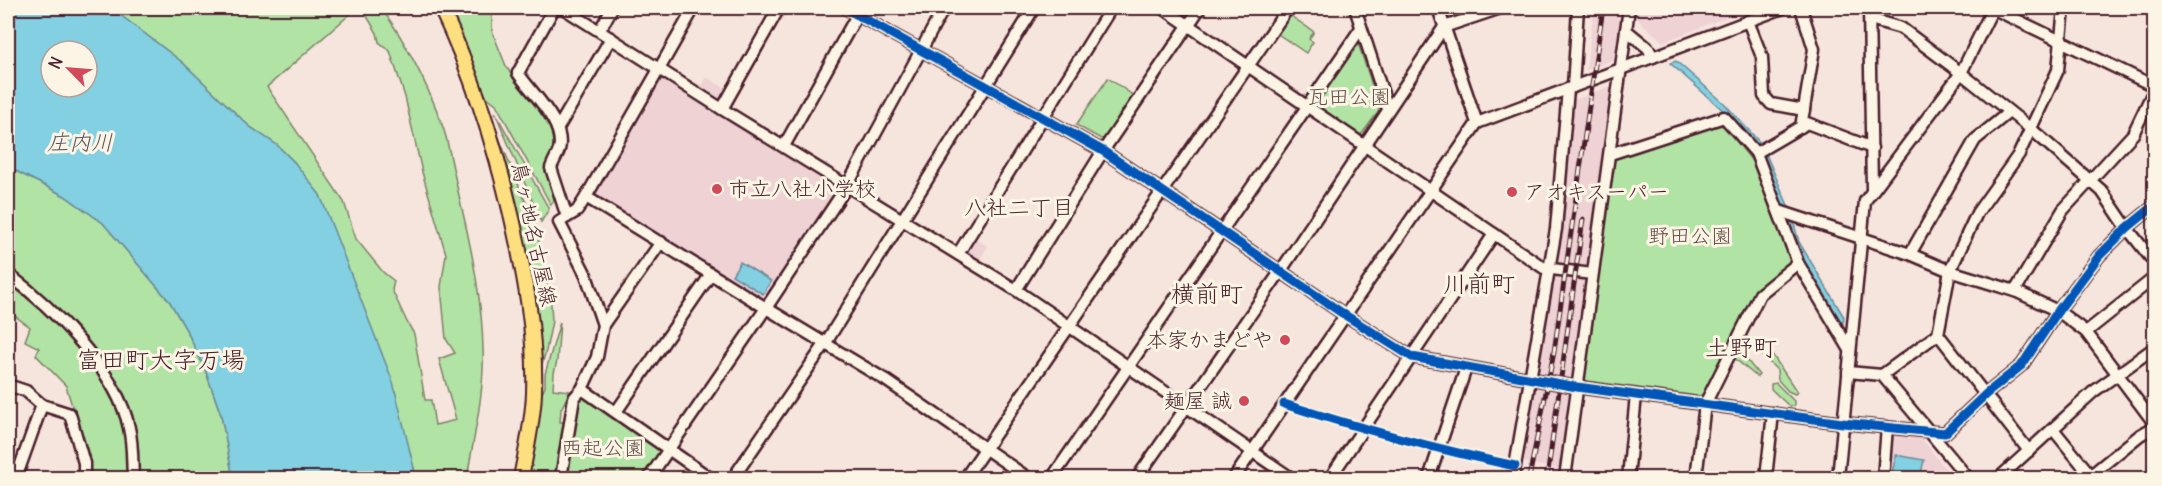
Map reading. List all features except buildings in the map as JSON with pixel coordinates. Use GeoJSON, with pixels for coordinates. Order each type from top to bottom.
{"type":"FeatureCollection","features":[{"type":"Feature","properties":{"kind":"main road","name":"鳥ヶ地名古屋線"},"geometry":{"type":"LineString","coordinates":[[441,8],[462,51],[481,102],[503,181],[525,277],[533,334],[534,394],[520,478]]}},
{"type":"Feature","properties":{"kind":"street"},"geometry":{"type":"LineString","coordinates":[[554,8],[518,73],[558,128],[559,148],[551,168],[567,217]]}},
{"type":"Feature","properties":{"kind":"street"},"geometry":{"type":"LineString","coordinates":[[563,8],[1016,290],[1291,478]]}},
{"type":"Feature","properties":{"kind":"street"},"geometry":{"type":"LineString","coordinates":[[600,30],[612,8]]}},
{"type":"Feature","properties":{"kind":"street"},"geometry":{"type":"LineString","coordinates":[[603,325],[586,275],[559,222],[577,211],[586,197],[694,8]]}},
{"type":"Feature","properties":{"kind":"street"},"geometry":{"type":"LineString","coordinates":[[722,109],[779,8]]}},
{"type":"Feature","properties":{"kind":"street"},"geometry":{"type":"LineString","coordinates":[[845,8],[859,11],[921,50],[1103,151],[1280,272],[1412,357],[1577,387],[1843,423],[1945,433],[1986,394],[2022,365],[2099,256],[2127,228],[2154,206]]}},
{"type":"Feature","properties":{"kind":"street"},"geometry":{"type":"LineString","coordinates":[[649,478],[847,186],[944,8]]}},
{"type":"Feature","properties":{"kind":"street"},"geometry":{"type":"LineString","coordinates":[[733,478],[825,344],[1034,8]]}},
{"type":"Feature","properties":{"kind":"street"},"geometry":{"type":"LineString","coordinates":[[958,254],[1111,8]]}},
{"type":"Feature","properties":{"kind":"street"},"geometry":{"type":"LineString","coordinates":[[1163,8],[1544,268],[1592,274]]}},
{"type":"Feature","properties":{"kind":"street"},"geometry":{"type":"LineString","coordinates":[[1016,290],[1103,151],[1200,8]]}},
{"type":"Feature","properties":{"kind":"street"},"geometry":{"type":"LineString","coordinates":[[965,478],[1288,8]]}},
{"type":"Feature","properties":{"kind":"street"},"geometry":{"type":"LineString","coordinates":[[1355,8],[1388,109]]}},
{"type":"Feature","properties":{"kind":"street"},"geometry":{"type":"LineString","coordinates":[[1438,8],[1478,123]]}},
{"type":"Feature","properties":{"kind":"street"},"geometry":{"type":"LineString","coordinates":[[1137,478],[1280,272],[1444,27],[1501,8]]}},
{"type":"Feature","properties":{"kind":"street"},"geometry":{"type":"LineString","coordinates":[[1513,478],[1556,229],[1578,8]]}},
{"type":"Feature","properties":{"kind":"street"},"geometry":{"type":"LineString","coordinates":[[1565,478],[1629,8]]}},
{"type":"Feature","properties":{"kind":"street"},"geometry":{"type":"LineString","coordinates":[[1752,8],[1750,20],[1762,57],[1764,96],[1771,104],[1804,110]]}},
{"type":"Feature","properties":{"kind":"street"},"geometry":{"type":"LineString","coordinates":[[1234,478],[1478,123],[1783,8]]}},
{"type":"Feature","properties":{"kind":"street"},"geometry":{"type":"LineString","coordinates":[[1801,8],[1814,49],[1801,127]]}},
{"type":"Feature","properties":{"kind":"street"},"geometry":{"type":"LineString","coordinates":[[1869,8],[1872,189]]}},
{"type":"Feature","properties":{"kind":"street"},"geometry":{"type":"LineString","coordinates":[[1838,478],[1865,201],[1961,73],[1993,8],[2154,86]]}},
{"type":"Feature","properties":{"kind":"street"},"geometry":{"type":"LineString","coordinates":[[1848,372],[1882,375],[1938,334],[1950,271],[1977,213],[2019,154],[2058,70],[2064,8]]}},
{"type":"Feature","properties":{"kind":"street"},"geometry":{"type":"LineString","coordinates":[[784,146],[859,11]]}},
{"type":"Feature","properties":{"kind":"street"},"geometry":{"type":"LineString","coordinates":[[1870,19],[1901,28],[2031,129],[2103,191],[2127,228],[2154,262]]}},
{"type":"Feature","properties":{"kind":"street"},"geometry":{"type":"LineString","coordinates":[[1052,478],[1361,28]]}},
{"type":"Feature","properties":{"kind":"street"},"geometry":{"type":"LineString","coordinates":[[1626,30],[1648,48],[1653,57]]}},
{"type":"Feature","properties":{"kind":"street"},"geometry":{"type":"LineString","coordinates":[[558,128],[611,38]]}},
{"type":"Feature","properties":{"kind":"street"},"geometry":{"type":"LineString","coordinates":[[2015,291],[2062,210],[2133,134],[2154,90]]}},
{"type":"Feature","properties":{"kind":"street"},"geometry":{"type":"LineString","coordinates":[[1910,254],[1976,140],[2009,112]]}},
{"type":"Feature","properties":{"kind":"street"},"geometry":{"type":"LineString","coordinates":[[1610,154],[1724,117],[1760,151],[1785,213],[1784,230],[1798,263],[1850,350]]}},
{"type":"Feature","properties":{"kind":"street"},"geometry":{"type":"LineString","coordinates":[[1760,151],[1807,123],[1872,148]]}},
{"type":"Feature","properties":{"kind":"street"},"geometry":{"type":"LineString","coordinates":[[586,197],[884,379],[1028,478]]}},
{"type":"Feature","properties":{"kind":"street"},"geometry":{"type":"LineString","coordinates":[[1785,213],[1910,254],[1950,271],[2015,291],[2058,311],[2086,332],[2154,425],[2092,477],[2053,429]]}},
{"type":"Feature","properties":{"kind":"street"},"geometry":{"type":"LineString","coordinates":[[1330,478],[1494,234]]}},
{"type":"Feature","properties":{"kind":"street"},"geometry":{"type":"LineString","coordinates":[[561,478],[574,398],[582,389],[597,357],[603,325],[661,243]]}},
{"type":"Feature","properties":{"kind":"street"},"geometry":{"type":"LineString","coordinates":[[1696,478],[1705,404],[1760,294],[1798,263]]}},
{"type":"Feature","properties":{"kind":"street"},"geometry":{"type":"LineString","coordinates":[[8,274],[81,342],[118,397],[129,427],[133,478]]}},
{"type":"Feature","properties":{"kind":"street"},"geometry":{"type":"LineString","coordinates":[[616,412],[711,274]]}},
{"type":"Feature","properties":{"kind":"street"},"geometry":{"type":"LineString","coordinates":[[2086,332],[2154,278]]}},
{"type":"Feature","properties":{"kind":"street"},"geometry":{"type":"LineString","coordinates":[[1938,334],[2029,451]]}},
{"type":"Feature","properties":{"kind":"street"},"geometry":{"type":"LineString","coordinates":[[1999,478],[2094,392],[2154,348]]}},
{"type":"Feature","properties":{"kind":"street"},"geometry":{"type":"LineString","coordinates":[[1429,478],[1466,368]]}},
{"type":"Feature","properties":{"kind":"street"},"geometry":{"type":"LineString","coordinates":[[1882,375],[1968,478]]}},
{"type":"Feature","properties":{"kind":"street"},"geometry":{"type":"LineString","coordinates":[[8,385],[26,391],[42,405],[70,414],[84,463],[84,478]]}},
{"type":"Feature","properties":{"kind":"street"},"geometry":{"type":"LineString","coordinates":[[582,389],[710,478]]}},
{"type":"Feature","properties":{"kind":"street"},"geometry":{"type":"LineString","coordinates":[[1628,478],[1636,395]]}},
{"type":"Feature","properties":{"kind":"street"},"geometry":{"type":"LineString","coordinates":[[16,478],[42,405]]}},
{"type":"Feature","properties":{"kind":"street"},"geometry":{"type":"LineString","coordinates":[[1766,478],[1773,413]]}},
{"type":"Feature","properties":{"kind":"street"},"geometry":{"type":"LineString","coordinates":[[1882,478],[1887,427]]}},
{"type":"Feature","properties":{"kind":"shaded area"},"geometry":{"type":"Polygon","coordinates":[[[1594,8],[1624,8],[1618,54],[1615,59],[1586,70],[1594,8]]]}},
{"type":"Feature","properties":{"kind":"shaded area"},"geometry":{"type":"Polygon","coordinates":[[[1632,8],[1746,8],[1663,42],[1631,13],[1632,8]]]}},
{"type":"Feature","properties":{"kind":"shaded area"},"geometry":{"type":"Polygon","coordinates":[[[706,77],[727,89],[723,98],[718,100],[700,89],[706,77]]]}},
{"type":"Feature","properties":{"kind":"shaded area","name":"市立八社小学校"},"geometry":{"type":"Polygon","coordinates":[[[663,81],[836,187],[837,191],[765,297],[762,298],[597,196],[596,190],[658,82],[663,81]]]}},
{"type":"Feature","properties":{"kind":"shaded area"},"geometry":{"type":"Polygon","coordinates":[[[1608,87],[1613,90],[1589,268],[1560,265],[1556,262],[1572,101],[1608,87]]]}},
{"type":"Feature","properties":{"kind":"shaded area"},"geometry":{"type":"Polygon","coordinates":[[[974,238],[988,246],[979,261],[967,250],[974,238]]]}},
{"type":"Feature","properties":{"kind":"shaded area"},"geometry":{"type":"Polygon","coordinates":[[[1558,275],[1588,279],[1574,377],[1570,380],[1541,376],[1538,370],[1554,278],[1558,275]]]}},
{"type":"Feature","properties":{"kind":"shaded area"},"geometry":{"type":"Polygon","coordinates":[[[1539,386],[1571,393],[1561,470],[1520,461],[1534,389],[1539,386]]]}},
{"type":"Feature","properties":{"kind":"shaded area"},"geometry":{"type":"Polygon","coordinates":[[[1889,434],[1919,435],[1953,478],[1885,478],[1889,434]]]}},
{"type":"Feature","properties":{"kind":"green space"},"geometry":{"type":"Polygon","coordinates":[[[111,8],[357,8],[267,87],[344,202],[356,239],[383,272],[394,281],[392,290],[414,334],[425,400],[431,400],[435,425],[456,420],[439,359],[455,353],[446,339],[441,287],[446,254],[422,172],[405,97],[390,51],[379,42],[377,33],[362,8],[381,8],[409,52],[441,122],[467,230],[479,297],[483,364],[478,413],[467,478],[414,478],[414,468],[295,163],[277,145],[249,126],[182,62],[111,8]]]}},
{"type":"Feature","properties":{"kind":"green space"},"geometry":{"type":"Polygon","coordinates":[[[447,8],[492,8],[492,31],[506,66],[515,81],[545,117],[551,132],[554,148],[546,169],[557,195],[551,205],[496,104],[482,93],[447,8]]]}},
{"type":"Feature","properties":{"kind":"green space"},"geometry":{"type":"Polygon","coordinates":[[[1288,14],[1314,32],[1309,39],[1313,42],[1306,53],[1275,32],[1288,14]]]}},
{"type":"Feature","properties":{"kind":"green space","name":"瓦田公園"},"geometry":{"type":"Polygon","coordinates":[[[1353,46],[1359,46],[1379,106],[1379,111],[1361,135],[1315,105],[1316,100],[1353,46]]]}},
{"type":"Feature","properties":{"kind":"green space"},"geometry":{"type":"Polygon","coordinates":[[[1108,78],[1134,96],[1105,138],[1101,139],[1076,125],[1108,78]]]}},
{"type":"Feature","properties":{"kind":"green space"},"geometry":{"type":"Polygon","coordinates":[[[495,112],[549,209],[541,222],[495,112]]]}},
{"type":"Feature","properties":{"kind":"green space"},"geometry":{"type":"Polygon","coordinates":[[[489,114],[536,227],[551,304],[552,321],[539,374],[538,330],[530,279],[489,114]]]}},
{"type":"Feature","properties":{"kind":"green space","name":"野田公園"},"geometry":{"type":"Polygon","coordinates":[[[1720,125],[1725,127],[1752,161],[1790,257],[1789,264],[1754,294],[1702,395],[1587,381],[1583,378],[1615,159],[1621,154],[1720,125]]]}},
{"type":"Feature","properties":{"kind":"green space"},"geometry":{"type":"Polygon","coordinates":[[[8,167],[65,196],[103,223],[170,302],[188,333],[206,372],[221,415],[233,478],[137,478],[137,449],[133,426],[109,375],[64,316],[8,268],[8,167]]]}},
{"type":"Feature","properties":{"kind":"green space"},"geometry":{"type":"Polygon","coordinates":[[[13,287],[65,333],[95,369],[117,410],[124,432],[128,478],[88,478],[89,462],[66,386],[36,355],[39,348],[25,341],[30,327],[8,311],[8,294],[13,287]]]}},
{"type":"Feature","properties":{"kind":"green space"},"geometry":{"type":"Polygon","coordinates":[[[560,322],[553,389],[570,391],[561,409],[560,422],[566,422],[556,478],[526,478],[538,402],[545,387],[545,374],[560,322]]]}},
{"type":"Feature","properties":{"kind":"green space"},"geometry":{"type":"Polygon","coordinates":[[[1745,336],[1748,337],[1750,343],[1742,354],[1759,375],[1757,377],[1733,357],[1745,336]]]}},
{"type":"Feature","properties":{"kind":"green space"},"geometry":{"type":"Polygon","coordinates":[[[1764,344],[1797,392],[1795,394],[1788,391],[1778,380],[1777,370],[1758,351],[1764,344]]]}},
{"type":"Feature","properties":{"kind":"green space"},"geometry":{"type":"Polygon","coordinates":[[[1776,383],[1794,401],[1794,406],[1790,407],[1771,389],[1771,384],[1776,383]]]}},
{"type":"Feature","properties":{"kind":"green space","name":"西起公園"},"geometry":{"type":"Polygon","coordinates":[[[582,396],[659,449],[660,455],[643,478],[566,478],[582,396]]]}},
{"type":"Feature","properties":{"kind":"water","name":"庄内川"},"geometry":{"type":"Polygon","coordinates":[[[8,8],[111,8],[182,62],[249,126],[277,145],[295,163],[320,195],[393,382],[414,468],[414,478],[233,478],[221,415],[206,372],[188,333],[170,302],[103,223],[65,196],[8,167],[8,8]]]}},
{"type":"Feature","properties":{"kind":"water"},"geometry":{"type":"Polygon","coordinates":[[[1676,61],[1724,103],[1762,145],[1790,210],[1799,242],[1844,317],[1842,328],[1791,238],[1783,208],[1764,160],[1726,113],[1670,63],[1676,61]]]}},
{"type":"Feature","properties":{"kind":"water"},"geometry":{"type":"Polygon","coordinates":[[[740,262],[771,281],[763,294],[732,275],[740,262]]]}},
{"type":"Feature","properties":{"kind":"water"},"geometry":{"type":"Polygon","coordinates":[[[1896,455],[1924,460],[1920,478],[1891,478],[1896,455]]]}},
{"type":"Feature","properties":{"kind":"railway"},"geometry":{"type":"LineString","coordinates":[[1529,478],[1554,352],[1603,8]]}},
{"type":"Feature","properties":{"kind":"railway"},"geometry":{"type":"LineString","coordinates":[[1547,478],[1583,219]]}},
{"type":"Feature","properties":{"kind":"cycle path"},"geometry":{"type":"LineString","coordinates":[[845,8],[1103,151],[1345,315],[1412,357],[1577,387],[1843,423],[1945,433],[1986,394],[2022,365],[2099,256],[2127,228],[2154,206]]}},
{"type":"Feature","properties":{"kind":"cycle path"},"geometry":{"type":"LineString","coordinates":[[1284,404],[1399,438],[1515,466]]}},
{"type":"Feature","properties":{"kind":"place","name":"市立八社小学校"},"geometry":{"type":"Point","coordinates":[717,189]}},
{"type":"Feature","properties":{"kind":"place","name":"アオキスーパー"},"geometry":{"type":"Point","coordinates":[1512,192]}},
{"type":"Feature","properties":{"kind":"place","name":"本家かまどや"},"geometry":{"type":"Point","coordinates":[1285,340]}},
{"type":"Feature","properties":{"kind":"place","name":"麺屋 誠"},"geometry":{"type":"Point","coordinates":[1244,401]}},
{"type":"Feature","properties":{"kind":"district","name":"八社二丁目"},"geometry":{"type":"Point","coordinates":[1019,207]}},
{"type":"Feature","properties":{"kind":"district","name":"川前町"},"geometry":{"type":"Point","coordinates":[1479,284]}},
{"type":"Feature","properties":{"kind":"district","name":"横前町"},"geometry":{"type":"Point","coordinates":[1207,294]}},
{"type":"Feature","properties":{"kind":"district","name":"土野町"},"geometry":{"type":"Point","coordinates":[1741,348]}},
{"type":"Feature","properties":{"kind":"district","name":"富田町大字万場"},"geometry":{"type":"Point","coordinates":[161,360]}}]}
